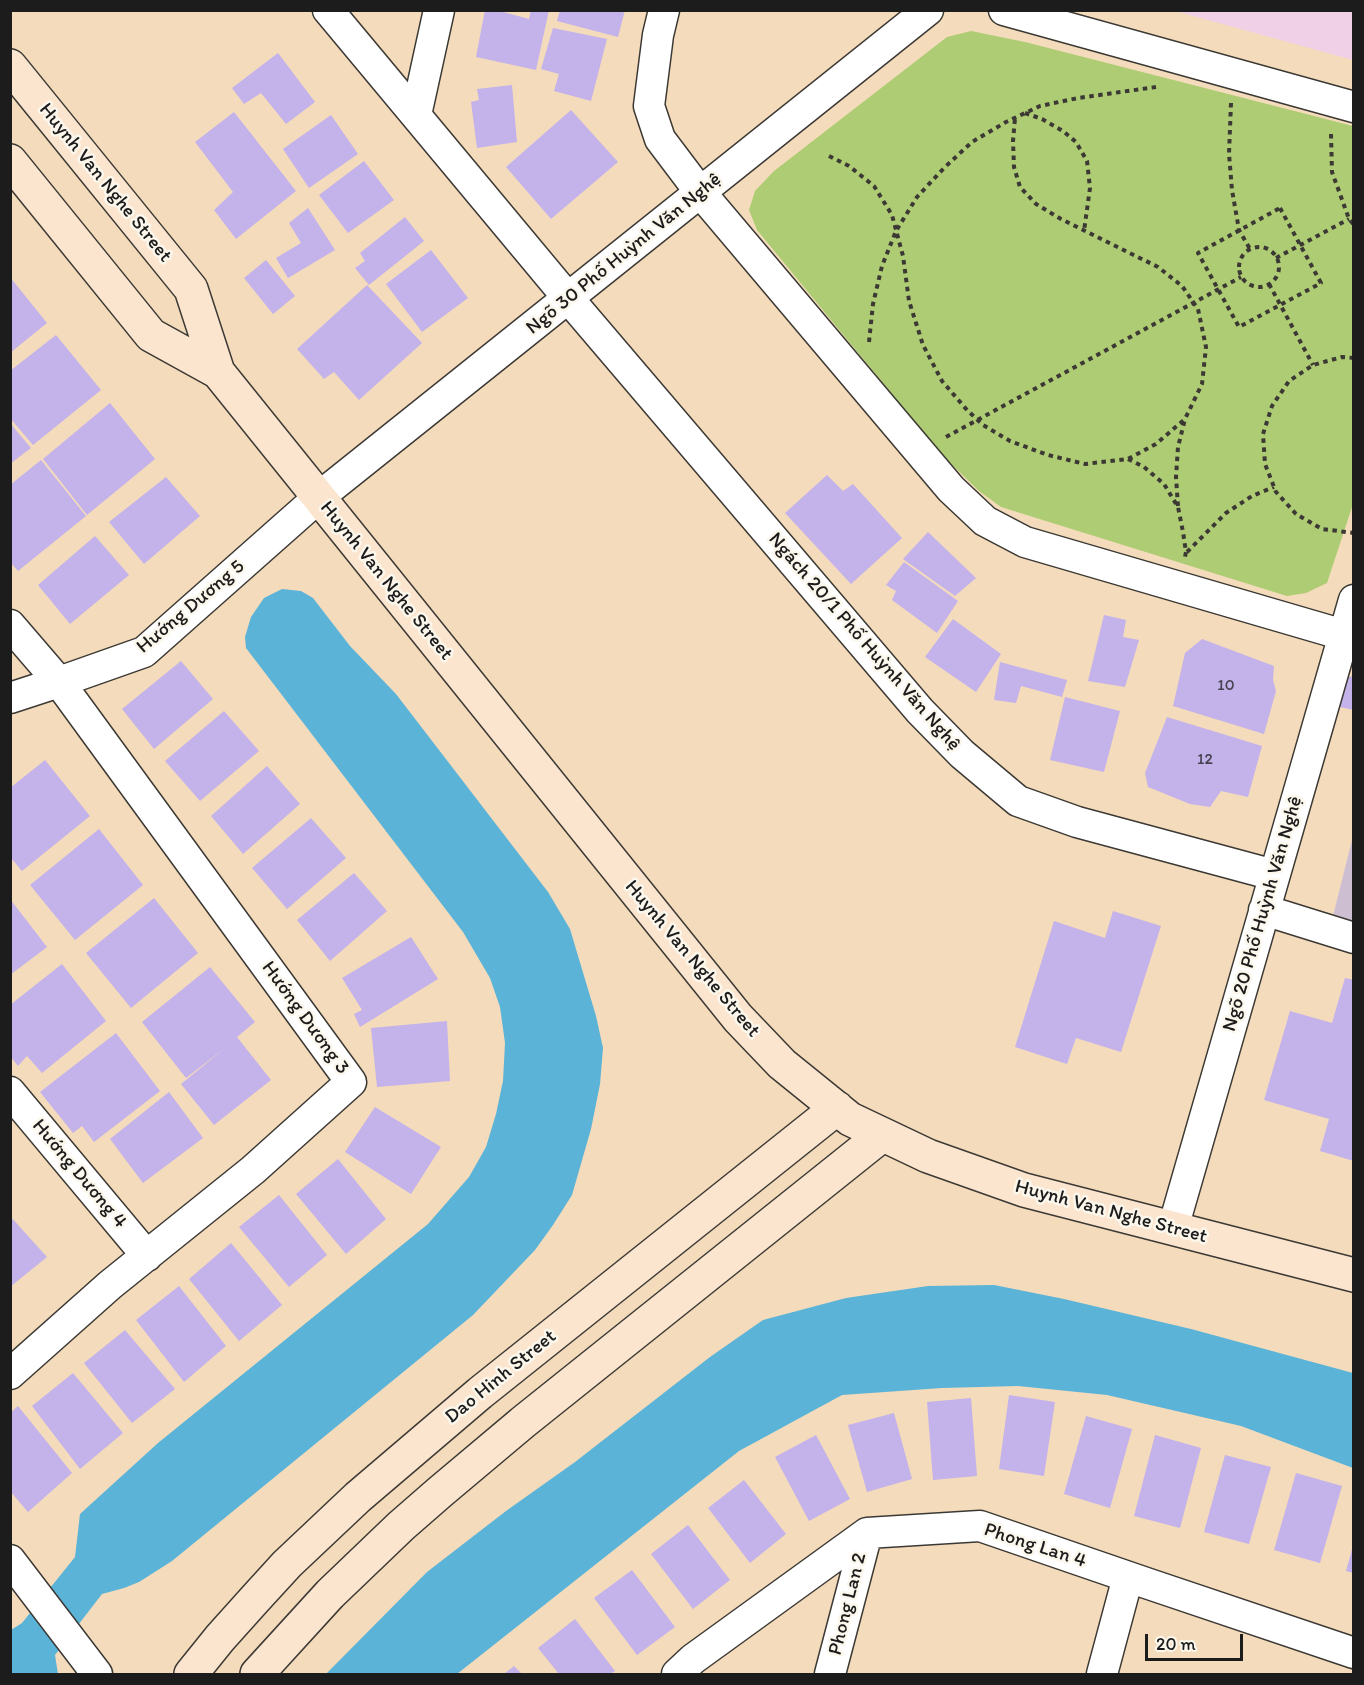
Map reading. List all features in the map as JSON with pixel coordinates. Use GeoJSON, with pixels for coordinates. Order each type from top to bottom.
{"type":"FeatureCollection","features":[{"type":"Feature","properties":{"kind":"street","name":"Ngách 20/1 Phố Huỳnh Văn Nghệ"},"geometry":{"type":"LineString","coordinates":[[328,10],[568,298],[920,711],[962,754],[1018,801],[1077,822],[1274,875]]}},
{"type":"Feature","properties":{"kind":"street"},"geometry":{"type":"LineString","coordinates":[[416,115],[439,10]]}},
{"type":"Feature","properties":{"kind":"street"},"geometry":{"type":"LineString","coordinates":[[664,10],[658,35],[649,106],[660,139],[700,192],[919,452],[951,489],[985,521],[1025,542],[1348,637]]}},
{"type":"Feature","properties":{"kind":"street","name":"Ngõ 30 Phố Huỳnh Văn Nghệ"},"geometry":{"type":"LineString","coordinates":[[319,497],[928,10]]}},
{"type":"Feature","properties":{"kind":"street"},"geometry":{"type":"LineString","coordinates":[[1004,10],[1346,105]]}},
{"type":"Feature","properties":{"kind":"street","name":"Huynh Van Nghe Street"},"geometry":{"type":"LineString","coordinates":[[10,66],[191,289],[218,372],[738,1018],[782,1064],[850,1119],[928,1156],[1024,1190],[1353,1275]]}},
{"type":"Feature","properties":{"kind":"street","name":"Huynh Van Nghe Street"},"geometry":{"type":"LineString","coordinates":[[10,160],[151,335],[218,372]]}},
{"type":"Feature","properties":{"kind":"street","name":"Hướng Dương 5"},"geometry":{"type":"LineString","coordinates":[[10,698],[144,652],[319,497]]}},
{"type":"Feature","properties":{"kind":"street","name":"Ngõ 20 Phố Huỳnh Văn Nghệ"},"geometry":{"type":"LineString","coordinates":[[1173,1228],[1274,875],[1348,637],[1353,600]]}},
{"type":"Feature","properties":{"kind":"street","name":"Hướng Dương 3"},"geometry":{"type":"LineString","coordinates":[[10,625],[59,682],[351,1082],[253,1170],[111,1286],[10,1374]]}},
{"type":"Feature","properties":{"kind":"street"},"geometry":{"type":"LineString","coordinates":[[1264,910],[1353,938]]}},
{"type":"Feature","properties":{"kind":"street","name":"Hướng Dương 4"},"geometry":{"type":"LineString","coordinates":[[10,1092],[147,1256]]}},
{"type":"Feature","properties":{"kind":"street","name":"Dao Hinh Street"},"geometry":{"type":"LineString","coordinates":[[191,1674],[220,1638],[287,1564],[358,1497],[430,1435],[837,1108]]}},
{"type":"Feature","properties":{"kind":"street"},"geometry":{"type":"LineString","coordinates":[[220,1638],[258,1673],[330,1594],[448,1485],[522,1423],[882,1135]]}},
{"type":"Feature","properties":{"kind":"street","name":"Phong Lan 4"},"geometry":{"type":"LineString","coordinates":[[867,1533],[980,1526],[1353,1653]]}},
{"type":"Feature","properties":{"kind":"street"},"geometry":{"type":"LineString","coordinates":[[677,1674],[693,1659],[867,1533]]}},
{"type":"Feature","properties":{"kind":"street","name":"Phong Lan 2"},"geometry":{"type":"LineString","coordinates":[[830,1674],[867,1533]]}},
{"type":"Feature","properties":{"kind":"street"},"geometry":{"type":"LineString","coordinates":[[10,1560],[97,1674]]}},
{"type":"Feature","properties":{"kind":"street"},"geometry":{"type":"LineString","coordinates":[[1102,1674],[1128,1577]]}},
{"type":"Feature","properties":{"kind":"path"},"geometry":{"type":"LineString","coordinates":[[1235,75],[1230,111],[1229,154],[1232,190],[1239,230],[1250,249]]}},
{"type":"Feature","properties":{"kind":"path"},"geometry":{"type":"LineString","coordinates":[[870,353],[873,304],[882,266],[896,231],[917,196],[972,142],[1040,106],[1078,98],[1164,86]]}},
{"type":"Feature","properties":{"kind":"path"},"geometry":{"type":"LineString","coordinates":[[1346,105],[1331,123],[1332,172],[1353,225]]}},
{"type":"Feature","properties":{"kind":"path"},"geometry":{"type":"LineString","coordinates":[[1025,113],[1042,119],[1063,131],[1076,142],[1087,161],[1090,188],[1084,231]]}},
{"type":"Feature","properties":{"kind":"path"},"geometry":{"type":"LineString","coordinates":[[1015,118],[1014,168],[1020,187],[1036,204],[1084,231],[1158,267],[1182,286],[1198,309],[1206,346],[1202,384],[1185,419],[1178,447],[1176,477],[1178,507],[1186,552],[1177,587]]}},
{"type":"Feature","properties":{"kind":"path"},"geometry":{"type":"LineString","coordinates":[[829,156],[849,166],[874,186],[892,215],[903,256],[909,301],[923,345],[942,381],[983,426],[1010,441],[1048,455],[1085,464],[1128,459],[1156,444],[1185,419]]}},
{"type":"Feature","properties":{"kind":"path"},"geometry":{"type":"LineString","coordinates":[[1280,208],[1320,283],[1239,327],[1198,253],[1239,230],[1280,208]]}},
{"type":"Feature","properties":{"kind":"path"},"geometry":{"type":"LineString","coordinates":[[1276,258],[1349,219]]}},
{"type":"Feature","properties":{"kind":"path"},"geometry":{"type":"LineString","coordinates":[[1256,247],[1268,249],[1276,258],[1277,276],[1269,284],[1257,288],[1245,282],[1241,277],[1240,258],[1250,249],[1256,247]]}},
{"type":"Feature","properties":{"kind":"path"},"geometry":{"type":"LineString","coordinates":[[919,452],[1241,277]]}},
{"type":"Feature","properties":{"kind":"path"},"geometry":{"type":"LineString","coordinates":[[1269,284],[1313,365]]}},
{"type":"Feature","properties":{"kind":"path"},"geometry":{"type":"LineString","coordinates":[[1353,358],[1342,357],[1313,365],[1289,381],[1272,406],[1263,434],[1265,464],[1276,492],[1296,514],[1322,528],[1353,533]]}},
{"type":"Feature","properties":{"kind":"path"},"geometry":{"type":"LineString","coordinates":[[1128,459],[1143,467],[1164,484],[1178,507]]}},
{"type":"Feature","properties":{"kind":"path"},"geometry":{"type":"LineString","coordinates":[[1186,552],[1226,513],[1252,496],[1274,487]]}},
{"type":"Feature","properties":{"kind":"shaded area"},"geometry":{"type":"Polygon","coordinates":[[[1175,11],[1353,11],[1353,60],[1175,11]]]}},
{"type":"Feature","properties":{"kind":"shaded area"},"geometry":{"type":"Polygon","coordinates":[[[1353,836],[1353,926],[1332,920],[1353,836]]]}},
{"type":"Feature","properties":{"kind":"green space"},"geometry":{"type":"Polygon","coordinates":[[[971,31],[1025,42],[1353,126],[1353,504],[1327,583],[1306,593],[1287,596],[1001,507],[979,491],[942,455],[757,230],[749,210],[755,191],[774,171],[947,37],[971,31]]]}},
{"type":"Feature","properties":{"kind":"water"},"geometry":{"type":"Polygon","coordinates":[[[282,589],[301,591],[313,598],[350,646],[396,694],[548,892],[570,929],[596,1016],[603,1048],[600,1084],[591,1129],[572,1195],[553,1225],[535,1250],[473,1315],[172,1561],[139,1582],[102,1594],[55,1655],[58,1674],[11,1674],[11,1630],[22,1623],[75,1557],[80,1514],[158,1443],[428,1224],[469,1177],[486,1147],[496,1114],[503,1081],[505,1043],[500,1007],[490,978],[463,932],[246,648],[245,637],[251,617],[264,598],[282,589]]]}},
{"type":"Feature","properties":{"kind":"water"},"geometry":{"type":"Polygon","coordinates":[[[994,1285],[1191,1329],[1353,1373],[1353,1468],[1241,1426],[1107,1395],[1018,1386],[942,1388],[842,1395],[739,1451],[457,1674],[326,1674],[427,1572],[506,1511],[575,1462],[710,1357],[763,1320],[846,1298],[928,1286],[994,1285]]]}},
{"type":"Feature","properties":{"kind":"building"},"geometry":{"type":"Polygon","coordinates":[[[485,10],[496,10],[529,19],[531,10],[549,10],[536,70],[476,57],[485,10]]]}},
{"type":"Feature","properties":{"kind":"building"},"geometry":{"type":"Polygon","coordinates":[[[560,10],[625,10],[618,37],[557,21],[560,10]]]}},
{"type":"Feature","properties":{"kind":"building"},"geometry":{"type":"Polygon","coordinates":[[[553,28],[607,39],[591,101],[554,91],[559,74],[541,69],[553,28]]]}},
{"type":"Feature","properties":{"kind":"building"},"geometry":{"type":"Polygon","coordinates":[[[278,53],[315,102],[286,124],[261,93],[244,104],[232,88],[278,53]]]}},
{"type":"Feature","properties":{"kind":"building"},"geometry":{"type":"Polygon","coordinates":[[[512,85],[517,142],[477,148],[471,102],[479,100],[477,89],[512,85]]]}},
{"type":"Feature","properties":{"kind":"building"},"geometry":{"type":"Polygon","coordinates":[[[571,110],[618,162],[551,219],[506,167],[571,110]]]}},
{"type":"Feature","properties":{"kind":"building"},"geometry":{"type":"Polygon","coordinates":[[[234,112],[296,191],[236,239],[214,210],[233,192],[195,142],[234,112]]]}},
{"type":"Feature","properties":{"kind":"building"},"geometry":{"type":"Polygon","coordinates":[[[331,115],[358,154],[309,188],[283,149],[331,115]]]}},
{"type":"Feature","properties":{"kind":"building"},"geometry":{"type":"Polygon","coordinates":[[[364,161],[394,200],[348,233],[319,195],[364,161]]]}},
{"type":"Feature","properties":{"kind":"building"},"geometry":{"type":"Polygon","coordinates":[[[308,208],[335,250],[288,278],[276,258],[301,243],[289,223],[308,208]]]}},
{"type":"Feature","properties":{"kind":"building"},"geometry":{"type":"Polygon","coordinates":[[[405,217],[424,241],[369,285],[355,268],[365,261],[360,253],[405,217]]]}},
{"type":"Feature","properties":{"kind":"building"},"geometry":{"type":"Polygon","coordinates":[[[431,250],[468,298],[422,332],[386,284],[431,250]]]}},
{"type":"Feature","properties":{"kind":"building"},"geometry":{"type":"Polygon","coordinates":[[[266,260],[295,296],[273,314],[244,278],[266,260]]]}},
{"type":"Feature","properties":{"kind":"building"},"geometry":{"type":"Polygon","coordinates":[[[10,277],[47,323],[10,353],[10,277]]]}},
{"type":"Feature","properties":{"kind":"building"},"geometry":{"type":"Polygon","coordinates":[[[367,285],[422,343],[359,400],[334,372],[324,379],[297,349],[367,285]]]}},
{"type":"Feature","properties":{"kind":"building"},"geometry":{"type":"Polygon","coordinates":[[[56,335],[101,390],[33,445],[10,418],[10,371],[56,335]]]}},
{"type":"Feature","properties":{"kind":"building"},"geometry":{"type":"Polygon","coordinates":[[[110,403],[155,459],[87,515],[43,459],[110,403]]]}},
{"type":"Feature","properties":{"kind":"building"},"geometry":{"type":"Polygon","coordinates":[[[10,423],[31,448],[10,464],[10,423]]]}},
{"type":"Feature","properties":{"kind":"building"},"geometry":{"type":"Polygon","coordinates":[[[41,460],[86,516],[18,571],[10,562],[10,485],[41,460]]]}},
{"type":"Feature","properties":{"kind":"building"},"geometry":{"type":"Polygon","coordinates":[[[827,475],[843,491],[853,484],[902,538],[851,584],[785,513],[827,475]]]}},
{"type":"Feature","properties":{"kind":"building"},"geometry":{"type":"Polygon","coordinates":[[[166,477],[200,516],[144,564],[109,522],[166,477]]]}},
{"type":"Feature","properties":{"kind":"building"},"geometry":{"type":"Polygon","coordinates":[[[928,532],[976,578],[955,596],[903,559],[928,532]]]}},
{"type":"Feature","properties":{"kind":"building"},"geometry":{"type":"Polygon","coordinates":[[[95,536],[129,575],[70,624],[38,585],[95,536]]]}},
{"type":"Feature","properties":{"kind":"building"},"geometry":{"type":"Polygon","coordinates":[[[904,562],[958,601],[937,633],[892,600],[896,591],[886,585],[904,562]]]}},
{"type":"Feature","properties":{"kind":"building"},"geometry":{"type":"Polygon","coordinates":[[[1104,615],[1126,620],[1123,637],[1139,640],[1125,687],[1088,681],[1104,615]]]}},
{"type":"Feature","properties":{"kind":"building"},"geometry":{"type":"Polygon","coordinates":[[[953,619],[1001,654],[976,692],[925,657],[953,619]]]}},
{"type":"Feature","properties":{"kind":"building"},"geometry":{"type":"Polygon","coordinates":[[[1202,639],[1274,666],[1273,680],[1276,691],[1264,734],[1173,706],[1185,653],[1202,639]]]}},
{"type":"Feature","properties":{"kind":"building"},"geometry":{"type":"Polygon","coordinates":[[[181,661],[213,699],[154,749],[122,709],[181,661]]]}},
{"type":"Feature","properties":{"kind":"building"},"geometry":{"type":"Polygon","coordinates":[[[1000,662],[1067,680],[1062,697],[1021,686],[1016,703],[994,700],[1000,662]]]}},
{"type":"Feature","properties":{"kind":"building"},"geometry":{"type":"Polygon","coordinates":[[[1354,676],[1354,710],[1335,706],[1344,678],[1354,676]]]}},
{"type":"Feature","properties":{"kind":"building"},"geometry":{"type":"Polygon","coordinates":[[[1065,697],[1120,711],[1104,772],[1050,760],[1065,697]]]}},
{"type":"Feature","properties":{"kind":"building"},"geometry":{"type":"Polygon","coordinates":[[[224,711],[259,751],[200,801],[165,761],[224,711]]]}},
{"type":"Feature","properties":{"kind":"building"},"geometry":{"type":"Polygon","coordinates":[[[1167,717],[1262,746],[1248,797],[1221,791],[1210,807],[1190,804],[1148,787],[1145,773],[1167,717]]]}},
{"type":"Feature","properties":{"kind":"building"},"geometry":{"type":"Polygon","coordinates":[[[45,760],[90,816],[22,871],[10,857],[10,788],[45,760]]]}},
{"type":"Feature","properties":{"kind":"building"},"geometry":{"type":"Polygon","coordinates":[[[267,766],[300,804],[243,854],[211,816],[267,766]]]}},
{"type":"Feature","properties":{"kind":"building"},"geometry":{"type":"Polygon","coordinates":[[[311,818],[346,858],[287,909],[252,868],[311,818]]]}},
{"type":"Feature","properties":{"kind":"building"},"geometry":{"type":"Polygon","coordinates":[[[99,829],[143,885],[75,940],[30,885],[99,829]]]}},
{"type":"Feature","properties":{"kind":"building"},"geometry":{"type":"Polygon","coordinates":[[[354,873],[387,911],[330,961],[297,920],[354,873]]]}},
{"type":"Feature","properties":{"kind":"building"},"geometry":{"type":"Polygon","coordinates":[[[154,898],[198,953],[131,1008],[86,953],[154,898]]]}},
{"type":"Feature","properties":{"kind":"building"},"geometry":{"type":"Polygon","coordinates":[[[10,899],[47,947],[10,975],[10,899]]]}},
{"type":"Feature","properties":{"kind":"building"},"geometry":{"type":"Polygon","coordinates":[[[1113,911],[1161,926],[1121,1052],[1076,1038],[1067,1064],[1015,1047],[1054,921],[1105,938],[1113,911]]]}},
{"type":"Feature","properties":{"kind":"building"},"geometry":{"type":"Polygon","coordinates":[[[411,937],[438,979],[360,1027],[354,1014],[362,1010],[342,978],[411,937]]]}},
{"type":"Feature","properties":{"kind":"building"},"geometry":{"type":"Polygon","coordinates":[[[62,964],[106,1021],[42,1073],[27,1056],[18,1066],[10,1056],[10,1005],[62,964]]]}},
{"type":"Feature","properties":{"kind":"building"},"geometry":{"type":"Polygon","coordinates":[[[210,967],[255,1022],[237,1037],[271,1080],[214,1125],[181,1084],[225,1048],[186,1078],[142,1022],[210,967]]]}},
{"type":"Feature","properties":{"kind":"building"},"geometry":{"type":"Polygon","coordinates":[[[1345,978],[1354,980],[1354,1161],[1320,1151],[1329,1119],[1264,1100],[1290,1011],[1332,1023],[1345,978]]]}},
{"type":"Feature","properties":{"kind":"building"},"geometry":{"type":"Polygon","coordinates":[[[447,1021],[450,1081],[377,1087],[371,1028],[447,1021]]]}},
{"type":"Feature","properties":{"kind":"building"},"geometry":{"type":"Polygon","coordinates":[[[116,1033],[160,1091],[94,1142],[82,1126],[73,1133],[40,1092],[116,1033]]]}},
{"type":"Feature","properties":{"kind":"building"},"geometry":{"type":"Polygon","coordinates":[[[169,1092],[203,1138],[143,1183],[110,1139],[169,1092]]]}},
{"type":"Feature","properties":{"kind":"building"},"geometry":{"type":"Polygon","coordinates":[[[375,1107],[441,1147],[411,1194],[345,1152],[375,1107]]]}},
{"type":"Feature","properties":{"kind":"building"},"geometry":{"type":"Polygon","coordinates":[[[338,1159],[386,1219],[346,1254],[296,1194],[338,1159]]]}},
{"type":"Feature","properties":{"kind":"building"},"geometry":{"type":"Polygon","coordinates":[[[279,1195],[327,1255],[289,1287],[239,1227],[279,1195]]]}},
{"type":"Feature","properties":{"kind":"building"},"geometry":{"type":"Polygon","coordinates":[[[10,1216],[47,1257],[10,1287],[10,1216]]]}},
{"type":"Feature","properties":{"kind":"building"},"geometry":{"type":"Polygon","coordinates":[[[231,1243],[282,1305],[239,1341],[189,1279],[231,1243]]]}},
{"type":"Feature","properties":{"kind":"building"},"geometry":{"type":"Polygon","coordinates":[[[179,1286],[226,1346],[184,1382],[136,1320],[179,1286]]]}},
{"type":"Feature","properties":{"kind":"building"},"geometry":{"type":"Polygon","coordinates":[[[125,1330],[175,1389],[132,1423],[84,1363],[125,1330]]]}},
{"type":"Feature","properties":{"kind":"building"},"geometry":{"type":"Polygon","coordinates":[[[73,1373],[123,1433],[80,1469],[32,1406],[73,1373]]]}},
{"type":"Feature","properties":{"kind":"building"},"geometry":{"type":"Polygon","coordinates":[[[1009,1395],[1055,1402],[1044,1476],[999,1469],[1009,1395]]]}},
{"type":"Feature","properties":{"kind":"building"},"geometry":{"type":"Polygon","coordinates":[[[971,1398],[977,1476],[933,1480],[927,1402],[971,1398]]]}},
{"type":"Feature","properties":{"kind":"building"},"geometry":{"type":"Polygon","coordinates":[[[18,1406],[72,1473],[28,1512],[10,1491],[10,1413],[18,1406]]]}},
{"type":"Feature","properties":{"kind":"building"},"geometry":{"type":"Polygon","coordinates":[[[894,1413],[912,1479],[867,1492],[848,1425],[894,1413]]]}},
{"type":"Feature","properties":{"kind":"building"},"geometry":{"type":"Polygon","coordinates":[[[1086,1416],[1132,1429],[1110,1508],[1064,1494],[1086,1416]]]}},
{"type":"Feature","properties":{"kind":"building"},"geometry":{"type":"Polygon","coordinates":[[[816,1435],[850,1499],[809,1521],[775,1457],[816,1435]]]}},
{"type":"Feature","properties":{"kind":"building"},"geometry":{"type":"Polygon","coordinates":[[[1155,1435],[1201,1448],[1180,1528],[1134,1516],[1155,1435]]]}},
{"type":"Feature","properties":{"kind":"building"},"geometry":{"type":"Polygon","coordinates":[[[1225,1455],[1271,1467],[1249,1544],[1204,1532],[1225,1455]]]}},
{"type":"Feature","properties":{"kind":"building"},"geometry":{"type":"Polygon","coordinates":[[[1296,1473],[1342,1486],[1320,1563],[1274,1550],[1296,1473]]]}},
{"type":"Feature","properties":{"kind":"building"},"geometry":{"type":"Polygon","coordinates":[[[744,1480],[786,1534],[750,1563],[708,1508],[744,1480]]]}},
{"type":"Feature","properties":{"kind":"building"},"geometry":{"type":"Polygon","coordinates":[[[688,1525],[730,1580],[693,1609],[651,1554],[688,1525]]]}},
{"type":"Feature","properties":{"kind":"building"},"geometry":{"type":"Polygon","coordinates":[[[1354,1546],[1354,1573],[1346,1571],[1354,1546]]]}},
{"type":"Feature","properties":{"kind":"building"},"geometry":{"type":"Polygon","coordinates":[[[632,1570],[675,1627],[637,1655],[594,1598],[632,1570]]]}},
{"type":"Feature","properties":{"kind":"building"},"geometry":{"type":"Polygon","coordinates":[[[575,1619],[615,1671],[610,1674],[559,1674],[538,1648],[575,1619]]]}},
{"type":"Feature","properties":{"kind":"building"},"geometry":{"type":"Polygon","coordinates":[[[514,1666],[522,1674],[504,1674],[514,1666]]]}}]}
